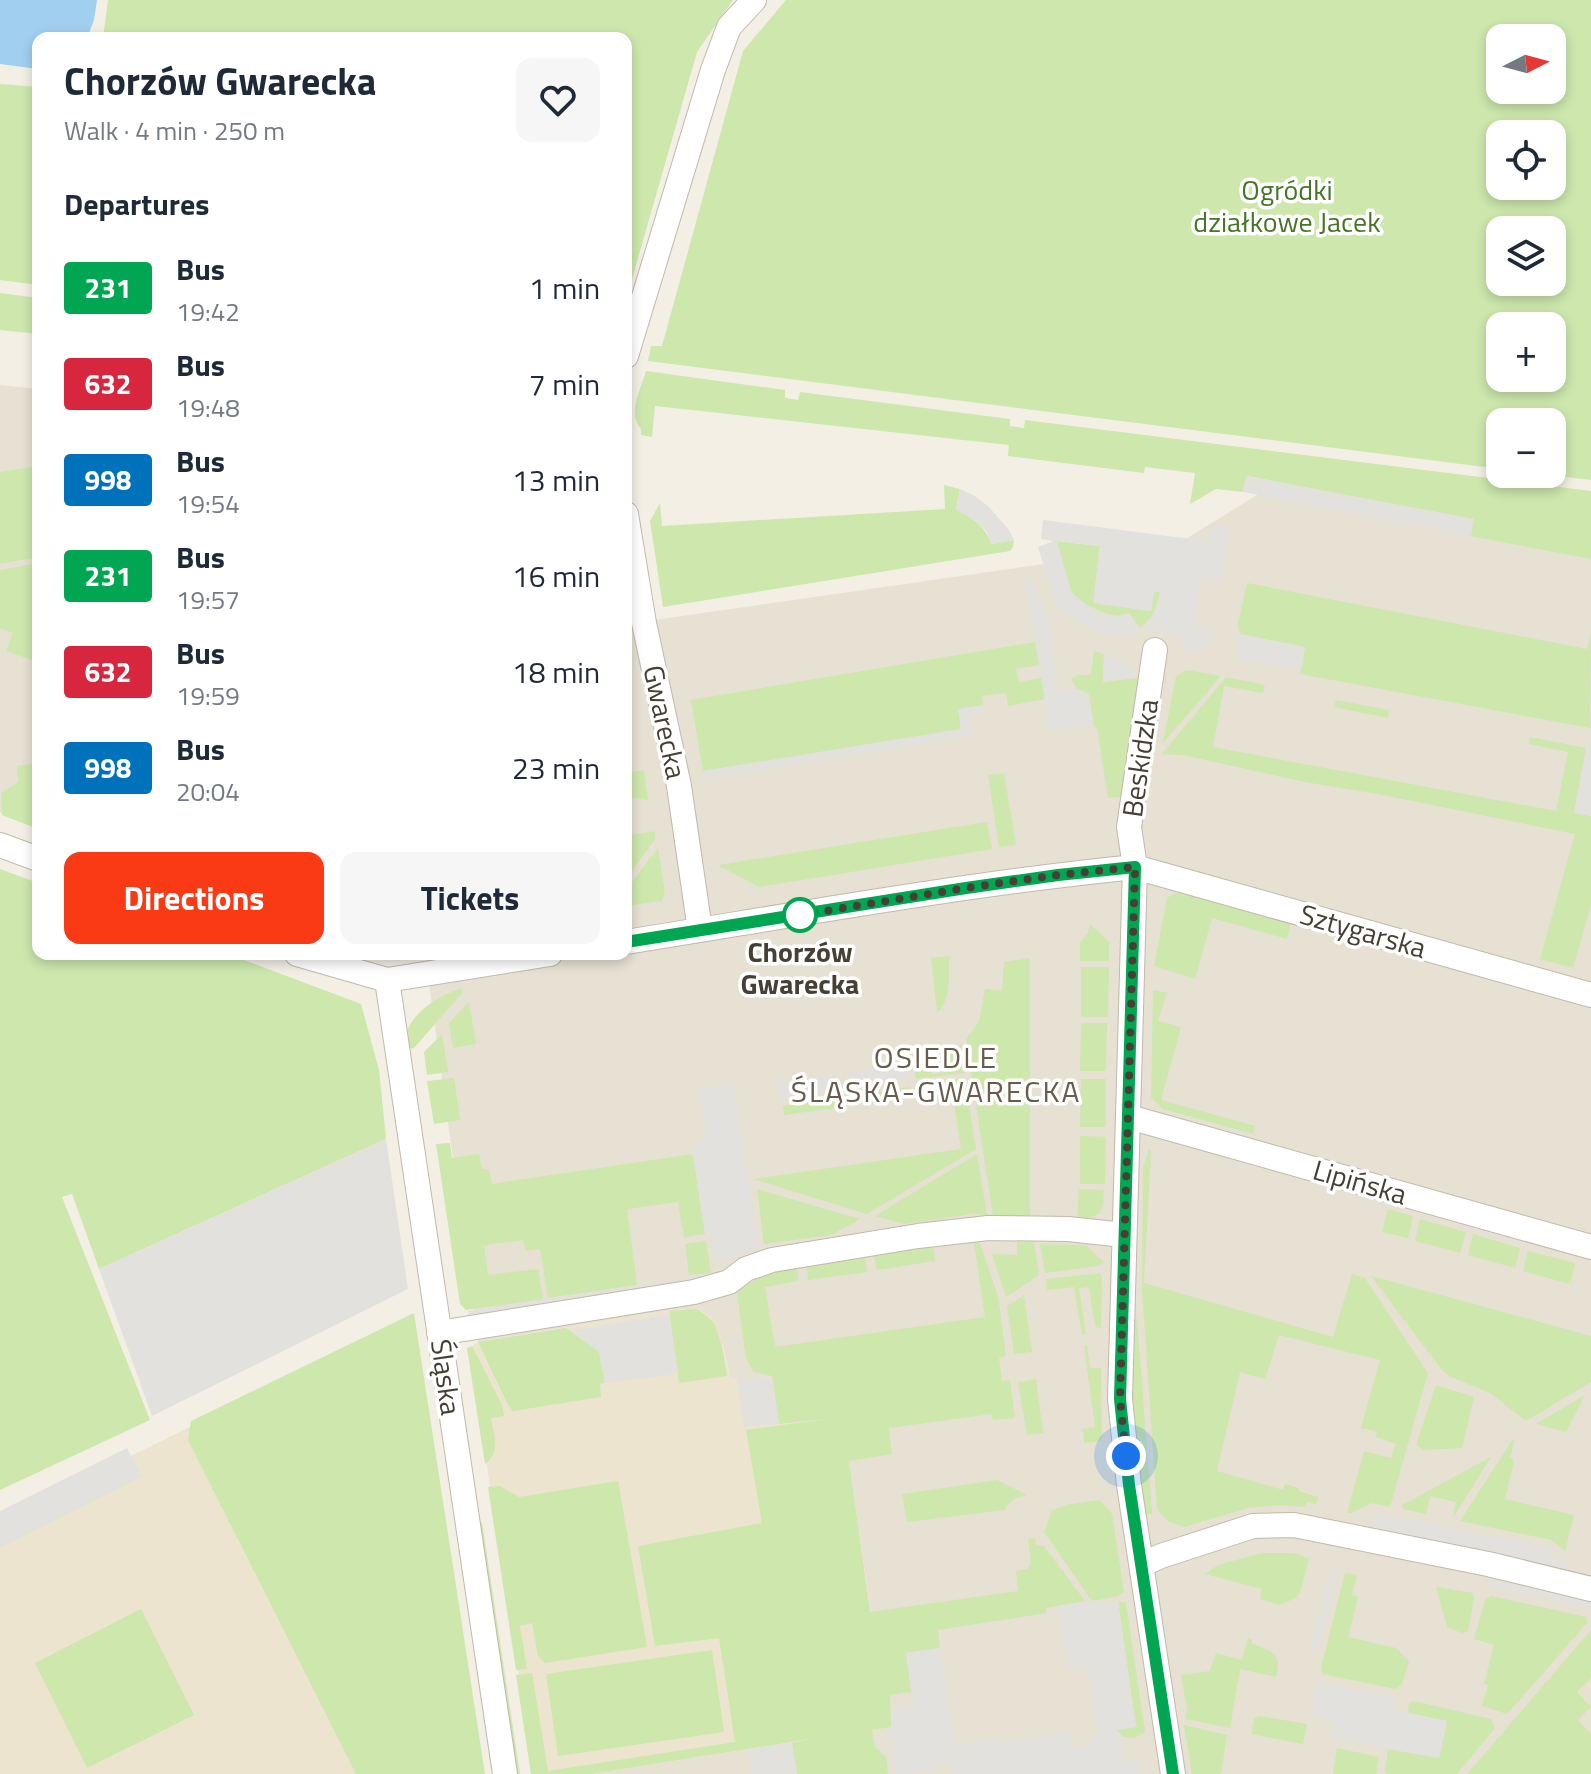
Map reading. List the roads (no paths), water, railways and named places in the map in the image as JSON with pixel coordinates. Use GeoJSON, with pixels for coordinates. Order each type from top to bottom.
{"type":"FeatureCollection","features":[{"type":"Feature","properties":{"kind":"street"},"geometry":{"type":"LineString","coordinates":[[632,336],[713,70],[729,27],[754,0]]}},
{"type":"Feature","properties":{"kind":"street","name":"Gwarecka"},"geometry":{"type":"LineString","coordinates":[[632,550],[644,623],[679,786],[700,930]]}},
{"type":"Feature","properties":{"kind":"street","name":"Beskidzka"},"geometry":{"type":"LineString","coordinates":[[1155,650],[1129,827],[1135,867],[1120,1399],[1129,1485],[1173,1774]]}},
{"type":"Feature","properties":{"kind":"street"},"geometry":{"type":"LineString","coordinates":[[0,845],[32,857]]}},
{"type":"Feature","properties":{"kind":"street"},"geometry":{"type":"LineString","coordinates":[[632,941],[966,888],[1135,867]]}},
{"type":"Feature","properties":{"kind":"street","name":"Sztygarska"},"geometry":{"type":"LineString","coordinates":[[1135,867],[1591,995]]}},
{"type":"Feature","properties":{"kind":"street"},"geometry":{"type":"LineString","coordinates":[[318,960],[387,980],[512,960]]}},
{"type":"Feature","properties":{"kind":"street","name":"Śląska"},"geometry":{"type":"LineString","coordinates":[[387,980],[505,1774]]}},
{"type":"Feature","properties":{"kind":"street","name":"Lipińska"},"geometry":{"type":"LineString","coordinates":[[1129,1117],[1591,1247]]}},
{"type":"Feature","properties":{"kind":"street"},"geometry":{"type":"LineString","coordinates":[[439,1333],[694,1292],[729,1282],[746,1269],[772,1260],[918,1236],[988,1228],[1068,1229],[1124,1235]]}},
{"type":"Feature","properties":{"kind":"street"},"geometry":{"type":"LineString","coordinates":[[1141,1565],[1253,1526],[1294,1525],[1488,1564],[1591,1589]]}},
{"type":"Feature","properties":{"kind":"water"},"geometry":{"type":"Polygon","coordinates":[[[0,0],[97,0],[89,32],[32,32],[32,68],[0,64],[0,0]]]}},
{"type":"Feature","properties":{"kind":"place","name":"Chorzów Gwarecka"},"geometry":{"type":"Point","coordinates":[800,915]}},
{"type":"Feature","properties":{"kind":"district","name":"OSIEDLE ŚLĄSKA-GWARECKA"},"geometry":{"type":"Point","coordinates":[936,1075]}},
{"type":"Feature","properties":{"kind":"park label","name":"Ogródki działkowe Jacek"},"geometry":{"type":"Point","coordinates":[1287,206]}}]}
